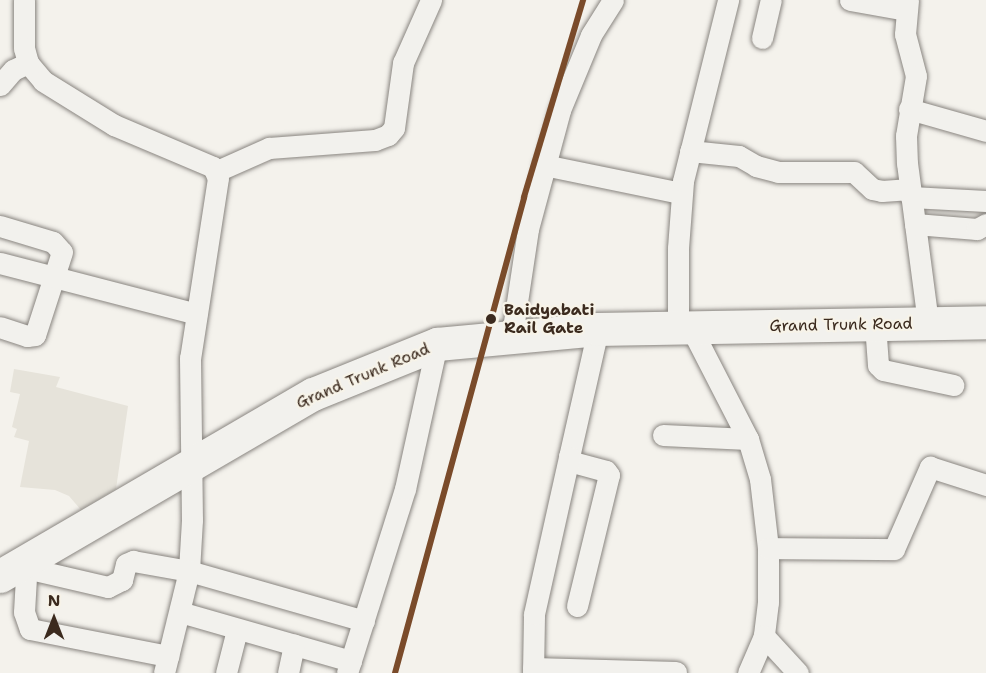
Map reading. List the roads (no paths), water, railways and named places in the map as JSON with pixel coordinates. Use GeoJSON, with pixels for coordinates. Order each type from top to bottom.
{"type":"FeatureCollection","features":[{"type":"Feature","properties":{"kind":"main road","name":"Grand Trunk Road"},"geometry":{"type":"LineString","coordinates":[[18,568],[313,393],[436,344],[512,335],[598,329],[986,322]]}},
{"type":"Feature","properties":{"kind":"street"},"geometry":{"type":"LineString","coordinates":[[22,0],[23,30],[28,63],[43,81],[91,113],[217,171],[269,148],[375,140],[388,135],[394,128],[403,63],[431,0]]}},
{"type":"Feature","properties":{"kind":"street"},"geometry":{"type":"LineString","coordinates":[[512,335],[522,259],[544,165],[574,70],[613,0]]}},
{"type":"Feature","properties":{"kind":"street"},"geometry":{"type":"LineString","coordinates":[[728,0],[681,193],[684,328],[748,439],[760,479],[768,548],[764,636],[748,673]]}},
{"type":"Feature","properties":{"kind":"street"},"geometry":{"type":"LineString","coordinates":[[762,38],[771,0]]}},
{"type":"Feature","properties":{"kind":"street"},"geometry":{"type":"LineString","coordinates":[[850,0],[907,5],[905,34],[916,76],[906,136],[928,323]]}},
{"type":"Feature","properties":{"kind":"street"},"geometry":{"type":"LineString","coordinates":[[0,85],[13,70],[28,63]]}},
{"type":"Feature","properties":{"kind":"street"},"geometry":{"type":"LineString","coordinates":[[909,109],[986,131]]}},
{"type":"Feature","properties":{"kind":"street"},"geometry":{"type":"LineString","coordinates":[[690,151],[739,156],[756,166],[778,172],[854,172],[872,189],[882,191],[986,201]]}},
{"type":"Feature","properties":{"kind":"street"},"geometry":{"type":"LineString","coordinates":[[544,165],[681,193]]}},
{"type":"Feature","properties":{"kind":"street"},"geometry":{"type":"LineString","coordinates":[[217,171],[188,386],[189,571],[166,665],[30,629],[24,612],[18,568],[108,587],[122,580],[126,564],[133,561],[189,571],[364,621]]}},
{"type":"Feature","properties":{"kind":"street"},"geometry":{"type":"LineString","coordinates":[[915,224],[977,229],[986,224]]}},
{"type":"Feature","properties":{"kind":"street"},"geometry":{"type":"LineString","coordinates":[[0,226],[60,246],[62,260],[35,335],[27,336],[0,327]]}},
{"type":"Feature","properties":{"kind":"street"},"geometry":{"type":"LineString","coordinates":[[0,263],[197,314]]}},
{"type":"Feature","properties":{"kind":"street"},"geometry":{"type":"LineString","coordinates":[[875,324],[878,365],[883,370],[953,385]]}},
{"type":"Feature","properties":{"kind":"street"},"geometry":{"type":"LineString","coordinates":[[598,329],[534,614],[532,671],[676,672]]}},
{"type":"Feature","properties":{"kind":"street"},"geometry":{"type":"LineString","coordinates":[[180,612],[294,645],[349,667],[405,489],[436,344]]}},
{"type":"Feature","properties":{"kind":"street"},"geometry":{"type":"LineString","coordinates":[[663,435],[748,439]]}},
{"type":"Feature","properties":{"kind":"street"},"geometry":{"type":"LineString","coordinates":[[569,457],[572,462],[606,471],[609,475],[577,606]]}},
{"type":"Feature","properties":{"kind":"street"},"geometry":{"type":"LineString","coordinates":[[768,548],[894,549],[930,467],[986,485]]}},
{"type":"Feature","properties":{"kind":"street"},"geometry":{"type":"LineString","coordinates":[[226,673],[237,630]]}},
{"type":"Feature","properties":{"kind":"street"},"geometry":{"type":"LineString","coordinates":[[764,636],[798,673]]}},
{"type":"Feature","properties":{"kind":"street"},"geometry":{"type":"LineString","coordinates":[[288,673],[294,645]]}},
{"type":"Feature","properties":{"kind":"place","name":"Baidyabati Rail Gate"},"geometry":{"type":"Point","coordinates":[491,319]}}]}
